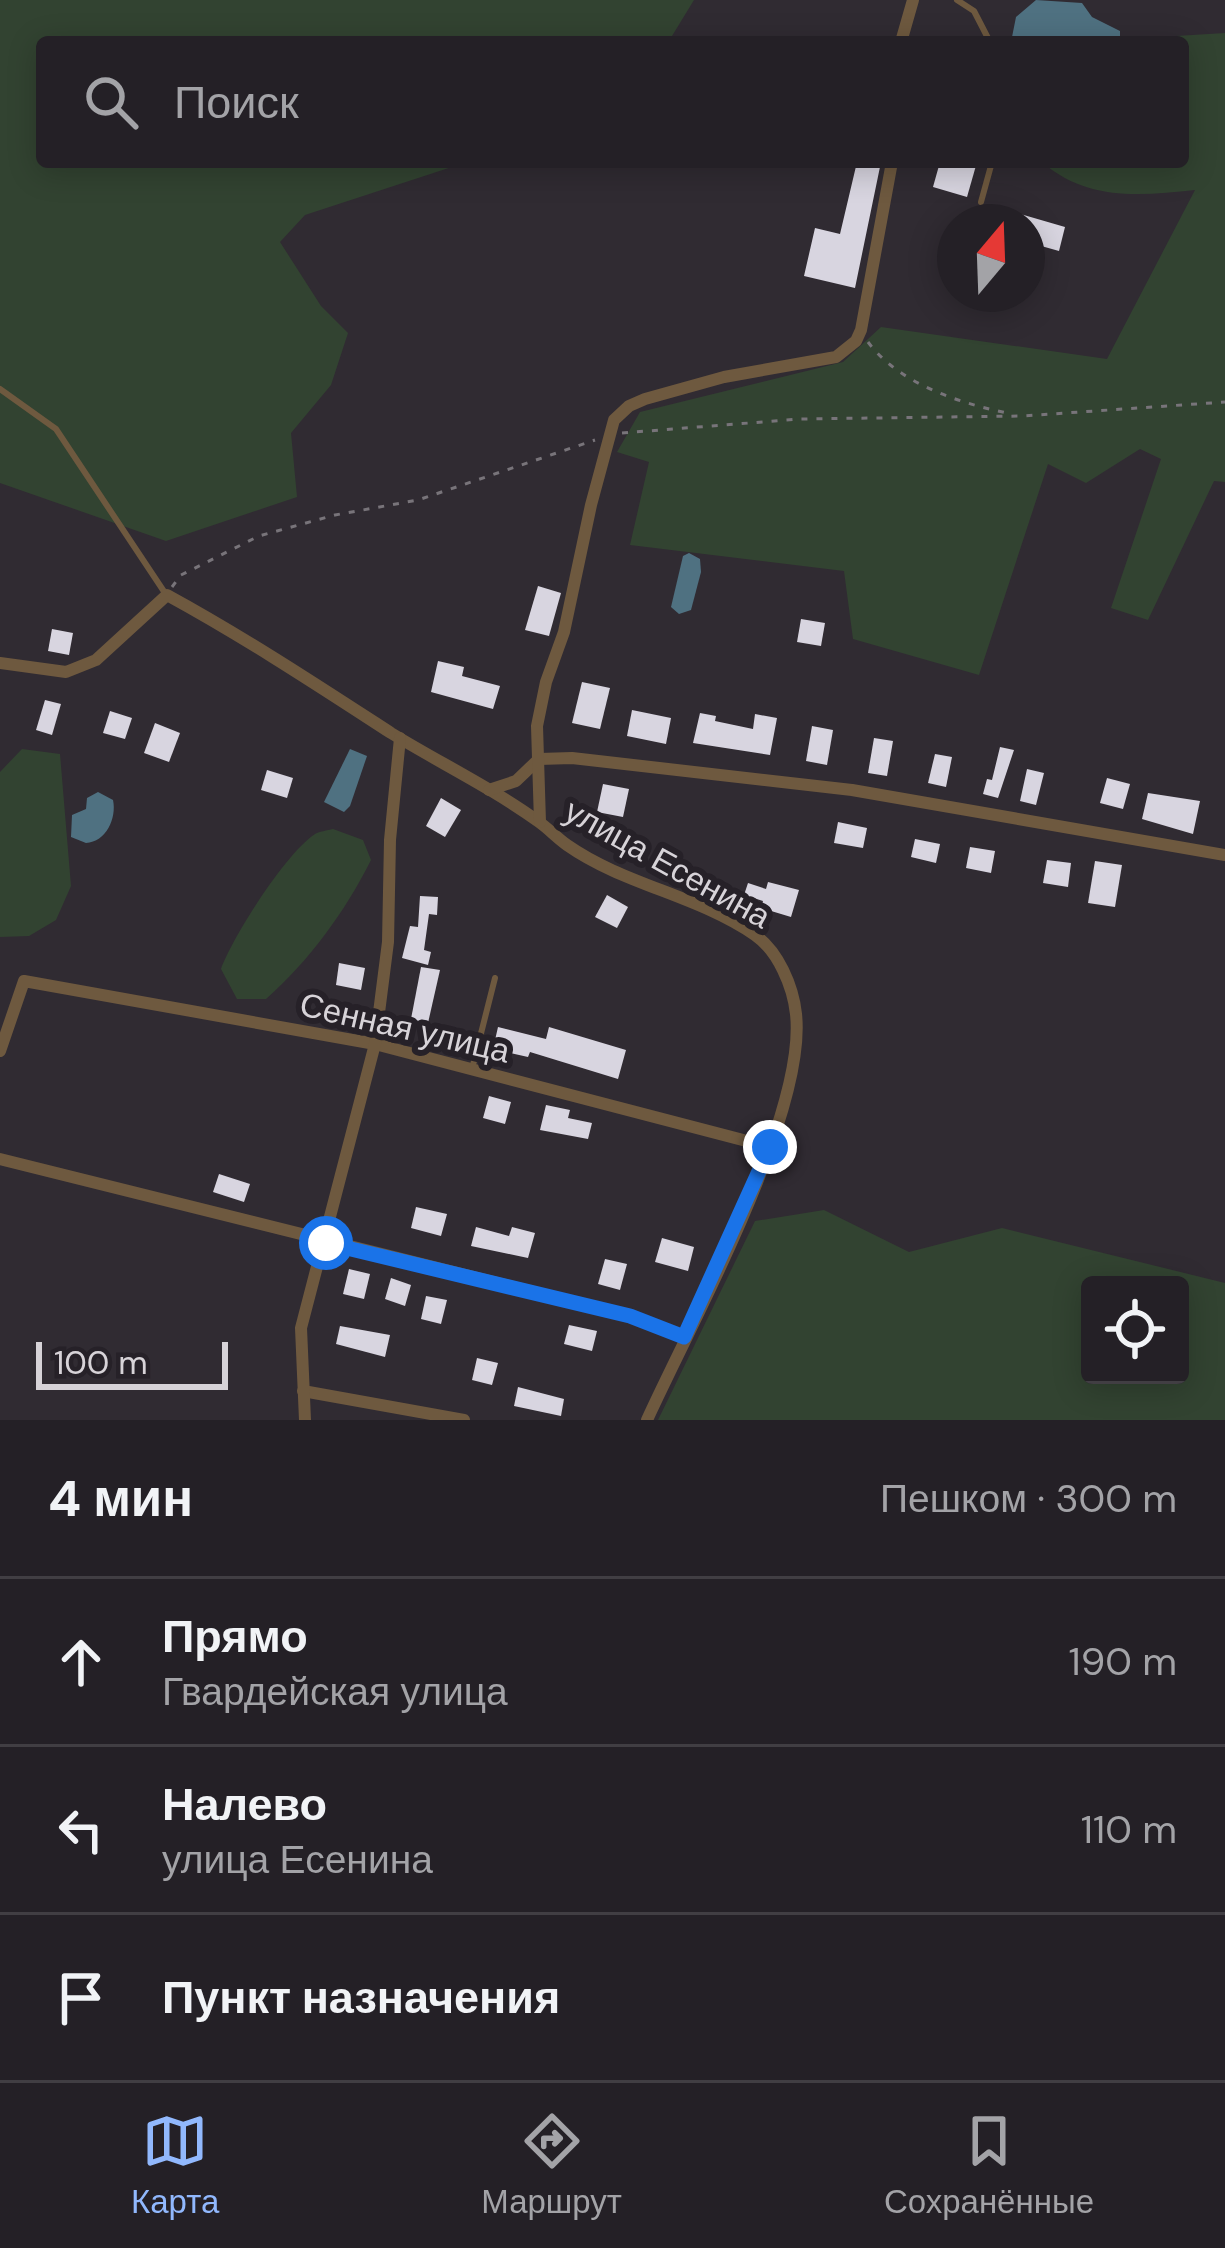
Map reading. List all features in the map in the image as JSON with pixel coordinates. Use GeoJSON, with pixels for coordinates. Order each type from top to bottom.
{"type":"FeatureCollection","features":[{"type":"Feature","properties":{"kind":"street"},"geometry":{"type":"LineString","coordinates":[[903,36],[913,0]]}},
{"type":"Feature","properties":{"kind":"street"},"geometry":{"type":"LineString","coordinates":[[539,822],[537,726],[614,420],[645,399],[724,377],[836,357],[856,341],[891,168]]}},
{"type":"Feature","properties":{"kind":"street"},"geometry":{"type":"LineString","coordinates":[[0,663],[66,672],[96,660],[166,595]]}},
{"type":"Feature","properties":{"kind":"street","name":"улица Есенина"},"geometry":{"type":"LineString","coordinates":[[166,595],[228,628],[619,875],[663,890],[757,936],[777,959],[793,995],[797,1037],[770,1147],[647,1420]]}},
{"type":"Feature","properties":{"kind":"street"},"geometry":{"type":"LineString","coordinates":[[305,1420],[301,1328],[375,1044],[388,942],[390,840],[400,738]]}},
{"type":"Feature","properties":{"kind":"street"},"geometry":{"type":"LineString","coordinates":[[489,790],[516,781],[539,760],[572,758],[678,767],[852,790],[1225,855]]}},
{"type":"Feature","properties":{"kind":"street","name":"Сенная улица"},"geometry":{"type":"LineString","coordinates":[[0,1051],[24,981],[375,1044],[770,1147]]}},
{"type":"Feature","properties":{"kind":"street"},"geometry":{"type":"LineString","coordinates":[[0,1159],[630,1316],[684,1337]]}},
{"type":"Feature","properties":{"kind":"street"},"geometry":{"type":"LineString","coordinates":[[303,1391],[464,1420]]}},
{"type":"Feature","properties":{"kind":"lane"},"geometry":{"type":"LineString","coordinates":[[957,0],[974,11],[987,36]]}},
{"type":"Feature","properties":{"kind":"lane"},"geometry":{"type":"LineString","coordinates":[[981,202],[990,168]]}},
{"type":"Feature","properties":{"kind":"lane"},"geometry":{"type":"LineString","coordinates":[[0,389],[56,429],[166,595]]}},
{"type":"Feature","properties":{"kind":"lane"},"geometry":{"type":"LineString","coordinates":[[472,1069],[495,977]]}},
{"type":"Feature","properties":{"kind":"path"},"geometry":{"type":"LineString","coordinates":[[861,330],[874,349],[911,377],[962,404],[1022,416]]}},
{"type":"Feature","properties":{"kind":"path"},"geometry":{"type":"LineString","coordinates":[[166,595],[181,575],[259,536],[335,515],[418,500],[607,436],[652,428],[800,419],[1022,416],[1225,402]]}},
{"type":"Feature","properties":{"kind":"green space"},"geometry":{"type":"Polygon","coordinates":[[[0,0],[694,0],[672,36],[36,36],[36,168],[449,168],[305,215],[280,242],[321,306],[348,333],[331,385],[291,433],[297,497],[166,541],[0,483],[0,0]]]}},
{"type":"Feature","properties":{"kind":"green space"},"geometry":{"type":"Polygon","coordinates":[[[1225,33],[1225,482],[1214,481],[1148,620],[1111,608],[1161,459],[1140,449],[1086,483],[1048,464],[979,675],[853,639],[844,571],[630,545],[649,462],[617,452],[640,412],[843,362],[881,327],[1107,359],[1195,190],[1114,193],[1077,184],[1050,168],[1189,168],[1189,36],[1176,36],[1225,33]]]}},
{"type":"Feature","properties":{"kind":"green space"},"geometry":{"type":"Polygon","coordinates":[[[22,749],[60,754],[71,886],[56,920],[29,936],[0,937],[0,772],[22,749]]]}},
{"type":"Feature","properties":{"kind":"green space"},"geometry":{"type":"Polygon","coordinates":[[[333,829],[363,840],[371,860],[361,879],[325,935],[282,984],[266,999],[237,999],[221,969],[237,937],[290,858],[315,834],[333,829]]]}},
{"type":"Feature","properties":{"kind":"green space"},"geometry":{"type":"Polygon","coordinates":[[[824,1210],[909,1252],[1002,1228],[1225,1283],[1225,1420],[658,1420],[755,1221],[824,1210]]]}},
{"type":"Feature","properties":{"kind":"water"},"geometry":{"type":"Polygon","coordinates":[[[1036,0],[1082,3],[1092,17],[1120,31],[1120,36],[1012,36],[1016,17],[1036,0]]]}},
{"type":"Feature","properties":{"kind":"water"},"geometry":{"type":"Polygon","coordinates":[[[689,553],[700,559],[701,572],[691,610],[679,614],[671,607],[683,556],[689,553]]]}},
{"type":"Feature","properties":{"kind":"water"},"geometry":{"type":"Polygon","coordinates":[[[350,749],[367,756],[344,812],[324,802],[350,749]]]}},
{"type":"Feature","properties":{"kind":"water"},"geometry":{"type":"Polygon","coordinates":[[[98,792],[113,800],[108,828],[93,842],[71,837],[72,815],[86,809],[87,798],[98,792]]]}},
{"type":"Feature","properties":{"kind":"building"},"geometry":{"type":"Polygon","coordinates":[[[856,168],[880,168],[855,288],[804,276],[815,228],[840,234],[856,168]]]}},
{"type":"Feature","properties":{"kind":"building"},"geometry":{"type":"Polygon","coordinates":[[[938,168],[975,168],[967,197],[933,187],[938,168]]]}},
{"type":"Feature","properties":{"kind":"building"},"geometry":{"type":"Polygon","coordinates":[[[1045,221],[1065,227],[1059,251],[1045,247],[1045,221]]]}},
{"type":"Feature","properties":{"kind":"building"},"geometry":{"type":"Polygon","coordinates":[[[538,586],[561,593],[549,636],[525,630],[538,586]]]}},
{"type":"Feature","properties":{"kind":"building"},"geometry":{"type":"Polygon","coordinates":[[[801,619],[825,623],[821,646],[797,642],[801,619]]]}},
{"type":"Feature","properties":{"kind":"building"},"geometry":{"type":"Polygon","coordinates":[[[52,629],[73,633],[69,655],[48,651],[52,629]]]}},
{"type":"Feature","properties":{"kind":"building"},"geometry":{"type":"Polygon","coordinates":[[[438,661],[464,667],[462,676],[500,686],[493,709],[431,692],[438,661]]]}},
{"type":"Feature","properties":{"kind":"building"},"geometry":{"type":"Polygon","coordinates":[[[582,682],[610,688],[600,729],[572,723],[582,682]]]}},
{"type":"Feature","properties":{"kind":"building"},"geometry":{"type":"Polygon","coordinates":[[[45,700],[61,704],[52,735],[36,730],[45,700]]]}},
{"type":"Feature","properties":{"kind":"building"},"geometry":{"type":"Polygon","coordinates":[[[632,710],[671,718],[666,744],[627,736],[632,710]]]}},
{"type":"Feature","properties":{"kind":"building"},"geometry":{"type":"Polygon","coordinates":[[[110,711],[132,718],[125,739],[103,733],[110,711]]]}},
{"type":"Feature","properties":{"kind":"building"},"geometry":{"type":"Polygon","coordinates":[[[700,713],[753,729],[755,714],[777,718],[770,755],[693,743],[700,713]]]}},
{"type":"Feature","properties":{"kind":"building"},"geometry":{"type":"Polygon","coordinates":[[[155,723],[180,733],[169,762],[144,753],[155,723]]]}},
{"type":"Feature","properties":{"kind":"building"},"geometry":{"type":"Polygon","coordinates":[[[812,726],[833,730],[827,765],[806,761],[812,726]]]}},
{"type":"Feature","properties":{"kind":"building"},"geometry":{"type":"Polygon","coordinates":[[[874,738],[893,741],[887,776],[868,773],[874,738]]]}},
{"type":"Feature","properties":{"kind":"building"},"geometry":{"type":"Polygon","coordinates":[[[1000,747],[1014,750],[998,798],[983,794],[987,779],[992,780],[1000,747]]]}},
{"type":"Feature","properties":{"kind":"building"},"geometry":{"type":"Polygon","coordinates":[[[935,754],[952,757],[946,787],[928,783],[935,754]]]}},
{"type":"Feature","properties":{"kind":"building"},"geometry":{"type":"Polygon","coordinates":[[[1027,769],[1044,773],[1036,805],[1020,801],[1027,769]]]}},
{"type":"Feature","properties":{"kind":"building"},"geometry":{"type":"Polygon","coordinates":[[[267,770],[293,778],[287,798],[261,790],[267,770]]]}},
{"type":"Feature","properties":{"kind":"building"},"geometry":{"type":"Polygon","coordinates":[[[1107,778],[1130,784],[1123,809],[1100,803],[1107,778]]]}},
{"type":"Feature","properties":{"kind":"building"},"geometry":{"type":"Polygon","coordinates":[[[603,784],[629,789],[623,817],[597,812],[603,784]]]}},
{"type":"Feature","properties":{"kind":"building"},"geometry":{"type":"Polygon","coordinates":[[[1148,793],[1200,801],[1193,834],[1142,819],[1148,793]]]}},
{"type":"Feature","properties":{"kind":"building"},"geometry":{"type":"Polygon","coordinates":[[[441,798],[461,810],[445,837],[426,826],[441,798]]]}},
{"type":"Feature","properties":{"kind":"building"},"geometry":{"type":"Polygon","coordinates":[[[838,822],[867,828],[863,848],[834,843],[838,822]]]}},
{"type":"Feature","properties":{"kind":"building"},"geometry":{"type":"Polygon","coordinates":[[[915,839],[940,844],[936,863],[911,857],[915,839]]]}},
{"type":"Feature","properties":{"kind":"building"},"geometry":{"type":"Polygon","coordinates":[[[970,847],[995,851],[991,873],[966,868],[970,847]]]}},
{"type":"Feature","properties":{"kind":"building"},"geometry":{"type":"Polygon","coordinates":[[[1047,860],[1071,863],[1068,887],[1043,883],[1047,860]]]}},
{"type":"Feature","properties":{"kind":"building"},"geometry":{"type":"Polygon","coordinates":[[[1095,861],[1122,865],[1115,907],[1088,903],[1095,861]]]}},
{"type":"Feature","properties":{"kind":"building"},"geometry":{"type":"Polygon","coordinates":[[[768,882],[799,890],[791,917],[761,908],[763,901],[744,895],[748,883],[766,889],[768,882]]]}},
{"type":"Feature","properties":{"kind":"building"},"geometry":{"type":"Polygon","coordinates":[[[607,895],[628,907],[617,928],[595,917],[607,895]]]}},
{"type":"Feature","properties":{"kind":"building"},"geometry":{"type":"Polygon","coordinates":[[[420,896],[438,897],[437,915],[429,914],[424,950],[431,952],[428,965],[402,958],[410,926],[418,927],[420,896]]]}},
{"type":"Feature","properties":{"kind":"building"},"geometry":{"type":"Polygon","coordinates":[[[339,963],[365,968],[361,990],[336,985],[339,963]]]}},
{"type":"Feature","properties":{"kind":"building"},"geometry":{"type":"Polygon","coordinates":[[[421,967],[440,970],[428,1023],[411,1019],[421,967]]]}},
{"type":"Feature","properties":{"kind":"building"},"geometry":{"type":"Polygon","coordinates":[[[498,1027],[546,1039],[549,1027],[626,1050],[618,1079],[530,1052],[528,1057],[493,1049],[498,1027]]]}},
{"type":"Feature","properties":{"kind":"building"},"geometry":{"type":"Polygon","coordinates":[[[489,1096],[511,1102],[505,1124],[483,1118],[489,1096]]]}},
{"type":"Feature","properties":{"kind":"building"},"geometry":{"type":"Polygon","coordinates":[[[546,1105],[570,1110],[568,1118],[592,1123],[588,1139],[540,1130],[546,1105]]]}},
{"type":"Feature","properties":{"kind":"building"},"geometry":{"type":"Polygon","coordinates":[[[219,1174],[250,1184],[244,1202],[213,1192],[219,1174]]]}},
{"type":"Feature","properties":{"kind":"building"},"geometry":{"type":"Polygon","coordinates":[[[416,1207],[447,1214],[441,1236],[411,1228],[416,1207]]]}},
{"type":"Feature","properties":{"kind":"building"},"geometry":{"type":"Polygon","coordinates":[[[476,1227],[509,1236],[512,1227],[535,1233],[528,1258],[471,1246],[476,1227]]]}},
{"type":"Feature","properties":{"kind":"building"},"geometry":{"type":"Polygon","coordinates":[[[662,1238],[694,1247],[688,1271],[655,1262],[662,1238]]]}},
{"type":"Feature","properties":{"kind":"building"},"geometry":{"type":"Polygon","coordinates":[[[605,1259],[627,1264],[620,1290],[598,1284],[605,1259]]]}},
{"type":"Feature","properties":{"kind":"building"},"geometry":{"type":"Polygon","coordinates":[[[349,1269],[370,1274],[364,1299],[343,1294],[349,1269]]]}},
{"type":"Feature","properties":{"kind":"building"},"geometry":{"type":"Polygon","coordinates":[[[391,1278],[411,1285],[405,1306],[385,1299],[391,1278]]]}},
{"type":"Feature","properties":{"kind":"building"},"geometry":{"type":"Polygon","coordinates":[[[426,1296],[447,1300],[441,1324],[421,1319],[426,1296]]]}},
{"type":"Feature","properties":{"kind":"building"},"geometry":{"type":"Polygon","coordinates":[[[569,1325],[597,1331],[592,1351],[564,1344],[569,1325]]]}},
{"type":"Feature","properties":{"kind":"building"},"geometry":{"type":"Polygon","coordinates":[[[340,1326],[390,1335],[385,1357],[336,1344],[340,1326]]]}},
{"type":"Feature","properties":{"kind":"building"},"geometry":{"type":"Polygon","coordinates":[[[477,1358],[498,1363],[492,1385],[472,1380],[477,1358]]]}},
{"type":"Feature","properties":{"kind":"building"},"geometry":{"type":"Polygon","coordinates":[[[518,1387],[564,1399],[561,1416],[514,1406],[518,1387]]]}},
{"type":"Feature","properties":{"kind":"route"},"geometry":{"type":"LineString","coordinates":[[326,1243],[630,1316],[684,1337],[770,1147]]}}]}
